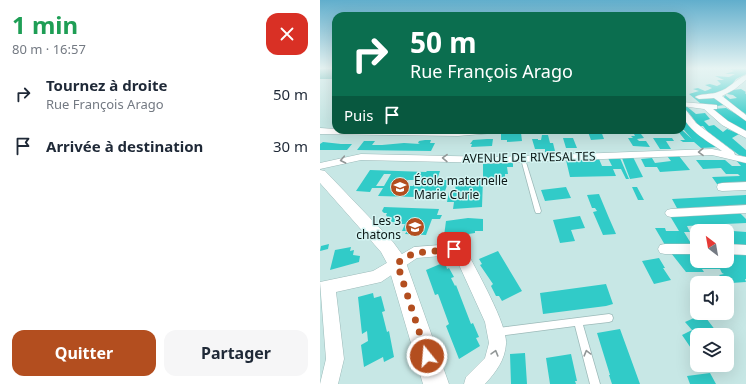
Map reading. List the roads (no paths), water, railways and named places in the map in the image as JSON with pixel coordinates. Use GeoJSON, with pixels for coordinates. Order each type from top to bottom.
{"type":"FeatureCollection","features":[{"type":"Feature","properties":{"kind":"main road"},"geometry":{"type":"LineString","coordinates":[[320,174],[387,247],[397,263],[436,384]]}},
{"type":"Feature","properties":{"kind":"street"},"geometry":{"type":"LineString","coordinates":[[699,97],[718,95],[736,86]]}},
{"type":"Feature","properties":{"kind":"street"},"geometry":{"type":"LineString","coordinates":[[718,95],[718,98],[746,119]]}},
{"type":"Feature","properties":{"kind":"street"},"geometry":{"type":"LineString","coordinates":[[686,103],[707,108],[725,123],[746,135]]}},
{"type":"Feature","properties":{"kind":"street"},"geometry":{"type":"LineString","coordinates":[[707,108],[727,105]]}},
{"type":"Feature","properties":{"kind":"street"},"geometry":{"type":"LineString","coordinates":[[686,116],[693,125],[740,158]]}},
{"type":"Feature","properties":{"kind":"street"},"geometry":{"type":"LineString","coordinates":[[320,131],[332,131]]}},
{"type":"Feature","properties":{"kind":"street","name":"AVENUE DE RIVESALTES"},"geometry":{"type":"LineString","coordinates":[[320,166],[340,160],[361,157],[494,160],[712,152],[740,158]]}},
{"type":"Feature","properties":{"kind":"street"},"geometry":{"type":"LineString","coordinates":[[722,187],[746,186]]}},
{"type":"Feature","properties":{"kind":"street"},"geometry":{"type":"LineString","coordinates":[[671,212],[746,209]]}},
{"type":"Feature","properties":{"kind":"street"},"geometry":{"type":"LineString","coordinates":[[329,384],[335,359],[324,288],[376,276],[414,253],[454,249],[460,252],[493,321],[498,343],[492,363],[473,384]]}},
{"type":"Feature","properties":{"kind":"street"},"geometry":{"type":"LineString","coordinates":[[666,249],[690,249]]}},
{"type":"Feature","properties":{"kind":"street"},"geometry":{"type":"LineString","coordinates":[[734,249],[746,250]]}},
{"type":"Feature","properties":{"kind":"lane"},"geometry":{"type":"LineString","coordinates":[[523,159],[538,211]]}},
{"type":"Feature","properties":{"kind":"lane"},"geometry":{"type":"LineString","coordinates":[[496,332],[609,318]]}},
{"type":"Feature","properties":{"kind":"lane"},"geometry":{"type":"LineString","coordinates":[[578,322],[595,384]]}},
{"type":"Feature","properties":{"kind":"place","name":"École maternelle Marie Curie"},"geometry":{"type":"Point","coordinates":[400,187]}},
{"type":"Feature","properties":{"kind":"place","name":"Les 3 chatons"},"geometry":{"type":"Point","coordinates":[415,227]}}]}
